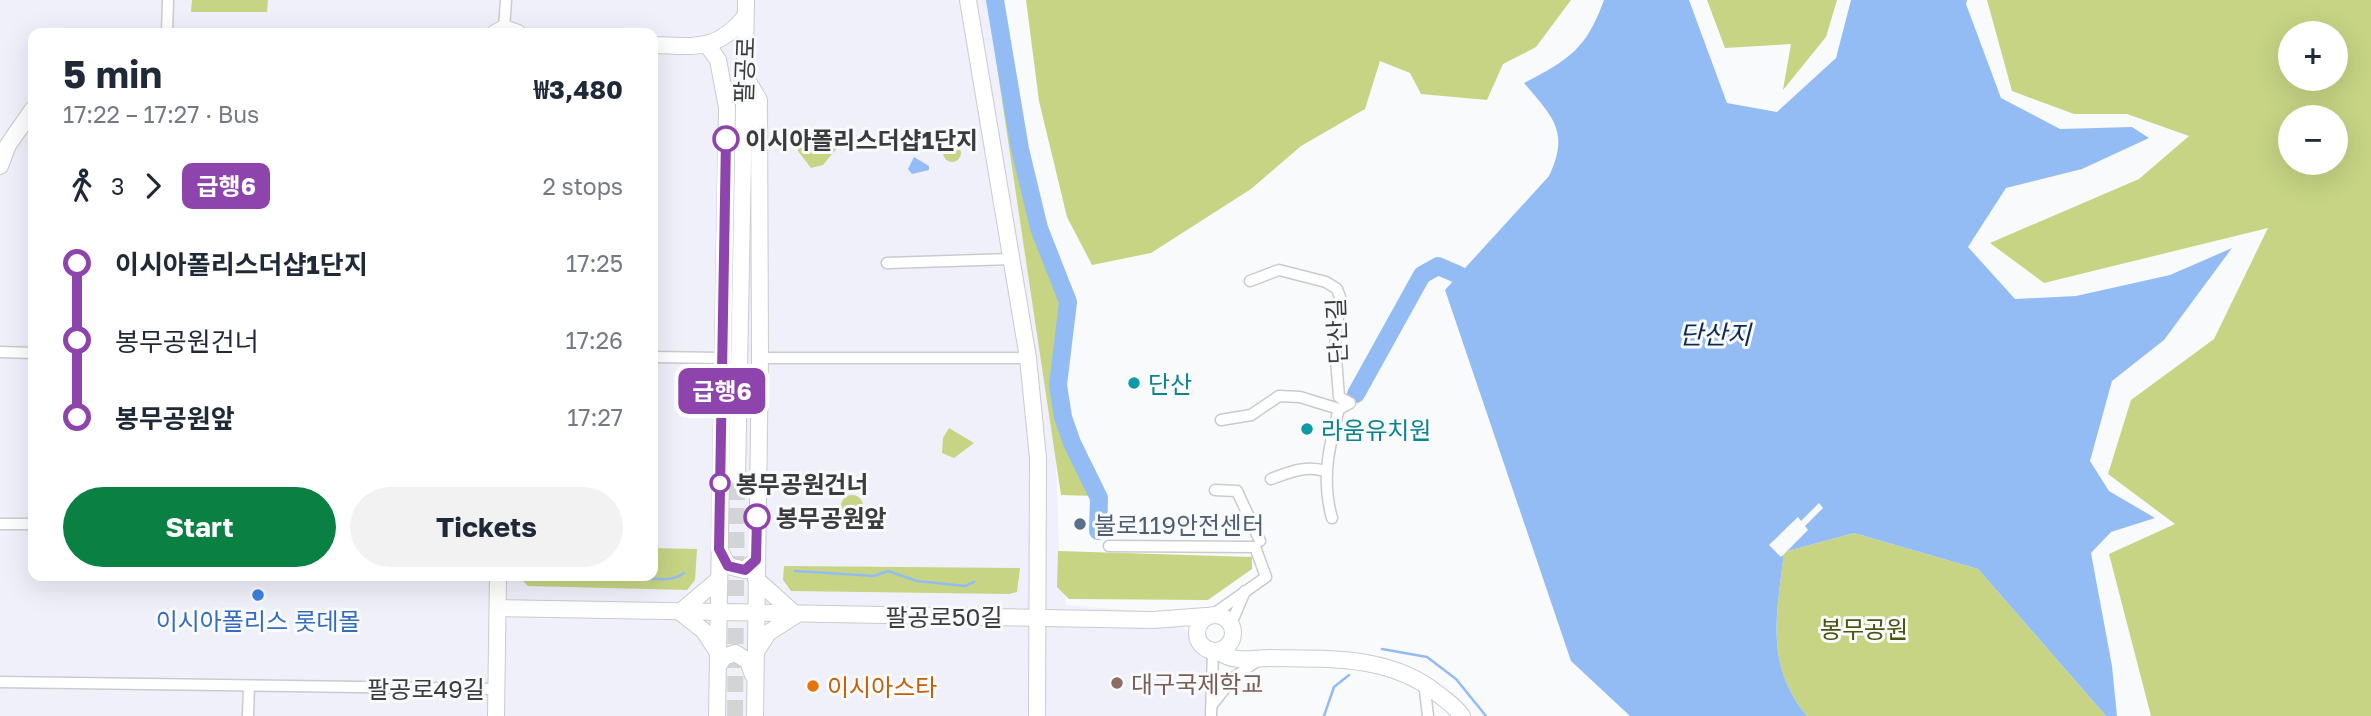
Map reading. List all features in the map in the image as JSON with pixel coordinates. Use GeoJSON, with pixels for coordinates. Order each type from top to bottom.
{"type":"FeatureCollection","features":[{"type":"Feature","properties":{"kind":"main road"},"geometry":{"type":"LineString","coordinates":[[968,0],[1028,358],[1038,458],[1037,716]]}},
{"type":"Feature","properties":{"kind":"main road"},"geometry":{"type":"LineString","coordinates":[[658,45],[708,46],[729,36],[746,8]]}},
{"type":"Feature","properties":{"kind":"main road","name":"팔공로"},"geometry":{"type":"LineString","coordinates":[[737,476],[746,8]]}},
{"type":"Feature","properties":{"kind":"main road"},"geometry":{"type":"LineString","coordinates":[[708,46],[718,60],[727,107],[719,549],[719,579],[726,613],[718,659],[717,716]]}},
{"type":"Feature","properties":{"kind":"main road"},"geometry":{"type":"LineString","coordinates":[[727,107],[743,73]]}},
{"type":"Feature","properties":{"kind":"main road"},"geometry":{"type":"LineString","coordinates":[[743,73],[759,100],[760,358],[755,716]]}},
{"type":"Feature","properties":{"kind":"main road"},"geometry":{"type":"LineString","coordinates":[[0,166],[8,145],[28,116]]}},
{"type":"Feature","properties":{"kind":"main road"},"geometry":{"type":"LineString","coordinates":[[719,549],[728,566],[745,570],[756,560]]}},
{"type":"Feature","properties":{"kind":"main road"},"geometry":{"type":"LineString","coordinates":[[680,612],[719,579]]}},
{"type":"Feature","properties":{"kind":"main road"},"geometry":{"type":"LineString","coordinates":[[756,579],[796,615],[768,633],[756,652]]}},
{"type":"Feature","properties":{"kind":"main road","name":"팔공로49길"},"geometry":{"type":"LineString","coordinates":[[497,689],[498,581]]}},
{"type":"Feature","properties":{"kind":"main road"},"geometry":{"type":"LineString","coordinates":[[498,608],[726,613]]}},
{"type":"Feature","properties":{"kind":"main road"},"geometry":{"type":"LineString","coordinates":[[680,612],[704,631],[718,659]]}},
{"type":"Feature","properties":{"kind":"main road","name":"팔공로50길"},"geometry":{"type":"LineString","coordinates":[[726,613],[1039,616],[1153,621]]}},
{"type":"Feature","properties":{"kind":"main road"},"geometry":{"type":"LineString","coordinates":[[1199,642],[1198,625],[1209,615]]}},
{"type":"Feature","properties":{"kind":"main road"},"geometry":{"type":"LineString","coordinates":[[1153,621],[1209,615],[1224,617],[1242,652],[1257,660]]}},
{"type":"Feature","properties":{"kind":"main road"},"geometry":{"type":"LineString","coordinates":[[1153,621],[1180,629],[1235,660],[1375,663],[1396,668],[1424,682],[1462,716]]}},
{"type":"Feature","properties":{"kind":"main road"},"geometry":{"type":"LineString","coordinates":[[1216,651],[1232,631]]}},
{"type":"Feature","properties":{"kind":"main road"},"geometry":{"type":"LineString","coordinates":[[718,659],[735,653],[748,661],[755,680]]}},
{"type":"Feature","properties":{"kind":"main road"},"geometry":{"type":"LineString","coordinates":[[496,716],[497,689]]}},
{"type":"Feature","properties":{"kind":"street"},"geometry":{"type":"LineString","coordinates":[[167,0],[167,28]]}},
{"type":"Feature","properties":{"kind":"street"},"geometry":{"type":"LineString","coordinates":[[506,0],[506,28]]}},
{"type":"Feature","properties":{"kind":"street"},"geometry":{"type":"LineString","coordinates":[[887,264],[1011,259]]}},
{"type":"Feature","properties":{"kind":"street","name":"단산길"},"geometry":{"type":"LineString","coordinates":[[1250,281],[1279,270],[1326,282],[1337,289],[1340,298],[1335,346],[1339,397],[1350,403],[1339,409],[1325,471],[1332,518]]}},
{"type":"Feature","properties":{"kind":"street"},"geometry":{"type":"LineString","coordinates":[[0,352],[28,353]]}},
{"type":"Feature","properties":{"kind":"street"},"geometry":{"type":"LineString","coordinates":[[658,358],[722,358]]}},
{"type":"Feature","properties":{"kind":"street"},"geometry":{"type":"LineString","coordinates":[[760,358],[1028,358]]}},
{"type":"Feature","properties":{"kind":"street"},"geometry":{"type":"LineString","coordinates":[[1221,420],[1251,415],[1279,396],[1300,397],[1339,409]]}},
{"type":"Feature","properties":{"kind":"street"},"geometry":{"type":"LineString","coordinates":[[1271,479],[1296,470],[1315,468],[1325,471]]}},
{"type":"Feature","properties":{"kind":"street"},"geometry":{"type":"LineString","coordinates":[[1215,490],[1237,491],[1260,541]]}},
{"type":"Feature","properties":{"kind":"street"},"geometry":{"type":"LineString","coordinates":[[0,524],[28,524]]}},
{"type":"Feature","properties":{"kind":"street"},"geometry":{"type":"LineString","coordinates":[[1109,546],[1255,547],[1266,577],[1209,615]]}},
{"type":"Feature","properties":{"kind":"street"},"geometry":{"type":"LineString","coordinates":[[1232,631],[1245,591]]}},
{"type":"Feature","properties":{"kind":"street"},"geometry":{"type":"LineString","coordinates":[[1212,710],[1216,651]]}},
{"type":"Feature","properties":{"kind":"street"},"geometry":{"type":"LineString","coordinates":[[1212,710],[1233,678],[1257,660]]}},
{"type":"Feature","properties":{"kind":"street","name":"팔공로49길"},"geometry":{"type":"LineString","coordinates":[[0,682],[497,689]]}},
{"type":"Feature","properties":{"kind":"street"},"geometry":{"type":"LineString","coordinates":[[1424,682],[1428,716]]}},
{"type":"Feature","properties":{"kind":"street"},"geometry":{"type":"LineString","coordinates":[[248,716],[249,686]]}},
{"type":"Feature","properties":{"kind":"shaded area"},"geometry":{"type":"Polygon","coordinates":[[[0,0],[989,0],[1056,456],[1059,549],[1066,605],[1174,614],[1207,659],[1205,716],[0,716],[0,0]]]}},
{"type":"Feature","properties":{"kind":"green space"},"geometry":{"type":"Polygon","coordinates":[[[192,0],[268,0],[267,12],[191,12],[192,0]]]}},
{"type":"Feature","properties":{"kind":"green space"},"geometry":{"type":"Polygon","coordinates":[[[987,0],[1001,0],[1012,95],[1063,299],[1052,386],[1066,440],[1094,496],[1061,495],[987,0]]]}},
{"type":"Feature","properties":{"kind":"green space"},"geometry":{"type":"Polygon","coordinates":[[[1026,0],[1571,0],[1536,47],[1503,64],[1487,100],[1421,94],[1410,73],[1380,61],[1365,109],[1301,146],[1251,189],[1151,253],[1092,265],[1067,217],[1039,101],[1026,0]]]}},
{"type":"Feature","properties":{"kind":"green space"},"geometry":{"type":"Polygon","coordinates":[[[1707,0],[1837,0],[1826,37],[1783,90],[1791,44],[1725,48],[1707,0]]]}},
{"type":"Feature","properties":{"kind":"green space"},"geometry":{"type":"Polygon","coordinates":[[[1987,0],[2371,0],[2371,716],[2151,716],[2109,554],[2175,524],[2108,474],[2131,400],[2214,339],[2268,228],[2044,283],[1990,243],[2139,179],[2189,136],[2127,114],[2074,114],[2012,91],[1987,0]]]}},
{"type":"Feature","properties":{"kind":"green space"},"geometry":{"type":"Polygon","coordinates":[[[812,132],[831,135],[837,148],[823,165],[811,168],[798,151],[799,136],[812,132]]]}},
{"type":"Feature","properties":{"kind":"green space"},"geometry":{"type":"Polygon","coordinates":[[[948,144],[956,144],[961,153],[959,160],[948,162],[943,157],[943,149],[948,144]]]}},
{"type":"Feature","properties":{"kind":"green space"},"geometry":{"type":"Polygon","coordinates":[[[949,428],[974,443],[954,458],[942,453],[943,438],[949,428]]]}},
{"type":"Feature","properties":{"kind":"green space"},"geometry":{"type":"Polygon","coordinates":[[[852,495],[860,498],[863,506],[860,514],[852,517],[844,514],[841,506],[844,498],[852,495]]]}},
{"type":"Feature","properties":{"kind":"green space","name":"봉무공원"},"geometry":{"type":"Polygon","coordinates":[[[1854,533],[1978,569],[2106,716],[1807,716],[1793,697],[1779,658],[1777,617],[1784,552],[1854,533]]]}},
{"type":"Feature","properties":{"kind":"green space"},"geometry":{"type":"Polygon","coordinates":[[[658,548],[697,549],[695,580],[687,590],[528,586],[523,581],[658,581],[658,548]]]}},
{"type":"Feature","properties":{"kind":"green space"},"geometry":{"type":"Polygon","coordinates":[[[1058,551],[1252,557],[1252,569],[1208,600],[1069,599],[1057,587],[1058,551]]]}},
{"type":"Feature","properties":{"kind":"green space"},"geometry":{"type":"Polygon","coordinates":[[[784,566],[1020,568],[1017,592],[1009,594],[791,591],[783,580],[784,566]]]}},
{"type":"Feature","properties":{"kind":"water","name":"단산지"},"geometry":{"type":"Polygon","coordinates":[[[1604,0],[1689,0],[1727,103],[1777,112],[1836,58],[1851,0],[1967,0],[1966,4],[2001,98],[2060,129],[2132,127],[2149,138],[2082,169],[2006,188],[1968,247],[2015,299],[2076,296],[2170,275],[2232,248],[2164,340],[2112,381],[2090,461],[2109,491],[2155,518],[2111,532],[2091,553],[2112,666],[2117,716],[2106,716],[1978,569],[1854,533],[1784,552],[1777,617],[1779,658],[1793,697],[1807,716],[1630,716],[1571,661],[1445,290],[1549,176],[1558,148],[1558,136],[1550,116],[1524,83],[1553,67],[1574,51],[1590,30],[1604,0]]]}},
{"type":"Feature","properties":{"kind":"water"},"geometry":{"type":"Polygon","coordinates":[[[914,157],[929,166],[929,170],[912,174],[908,169],[914,157]]]}},
{"type":"Feature","properties":{"kind":"pier"},"geometry":{"type":"Polygon","coordinates":[[[1819,503],[1823,508],[1805,526],[1808,530],[1781,557],[1769,545],[1798,517],[1801,521],[1819,503]]]}},
{"type":"Feature","properties":{"kind":"waterway"},"geometry":{"type":"LineString","coordinates":[[995,0],[1020,149],[1039,228],[1068,302],[1058,385],[1063,417],[1072,443],[1099,498],[1098,531]]}},
{"type":"Feature","properties":{"kind":"waterway"},"geometry":{"type":"LineString","coordinates":[[1356,394],[1422,275],[1438,266],[1459,275]]}},
{"type":"Feature","properties":{"kind":"waterway"},"geometry":{"type":"LineString","coordinates":[[795,571],[874,576],[888,571],[917,581],[965,586],[974,582]]}},
{"type":"Feature","properties":{"kind":"waterway"},"geometry":{"type":"LineString","coordinates":[[658,579],[671,579],[684,573]]}},
{"type":"Feature","properties":{"kind":"waterway"},"geometry":{"type":"LineString","coordinates":[[1382,649],[1427,657],[1456,679],[1486,716]]}},
{"type":"Feature","properties":{"kind":"waterway"},"geometry":{"type":"LineString","coordinates":[[1324,716],[1334,687],[1349,675]]}},
{"type":"Feature","properties":{"kind":"tunnel"},"geometry":{"type":"LineString","coordinates":[[735,716],[737,476]]}},
{"type":"Feature","properties":{"kind":"bus line","name":"급행6"},"geometry":{"type":"LineString","coordinates":[[726,139],[719,549],[728,566],[745,570],[756,560],[757,517]]}},
{"type":"Feature","properties":{"kind":"place","name":"이시아폴리스더샵1단지"},"geometry":{"type":"Point","coordinates":[726,139]}},
{"type":"Feature","properties":{"kind":"place","name":"단산"},"geometry":{"type":"Point","coordinates":[1134,383]}},
{"type":"Feature","properties":{"kind":"place","name":"라움유치원"},"geometry":{"type":"Point","coordinates":[1307,429]}},
{"type":"Feature","properties":{"kind":"place","name":"봉무공원건너"},"geometry":{"type":"Point","coordinates":[720,483]}},
{"type":"Feature","properties":{"kind":"place","name":"봉무공원앞"},"geometry":{"type":"Point","coordinates":[757,517]}},
{"type":"Feature","properties":{"kind":"place","name":"불로119안전센터"},"geometry":{"type":"Point","coordinates":[1080,524]}},
{"type":"Feature","properties":{"kind":"place","name":"이시아폴리스 롯데몰"},"geometry":{"type":"Point","coordinates":[258,595]}},
{"type":"Feature","properties":{"kind":"place","name":"대구국제학교"},"geometry":{"type":"Point","coordinates":[1117,683]}},
{"type":"Feature","properties":{"kind":"place","name":"이시아스타"},"geometry":{"type":"Point","coordinates":[813,686]}}]}
